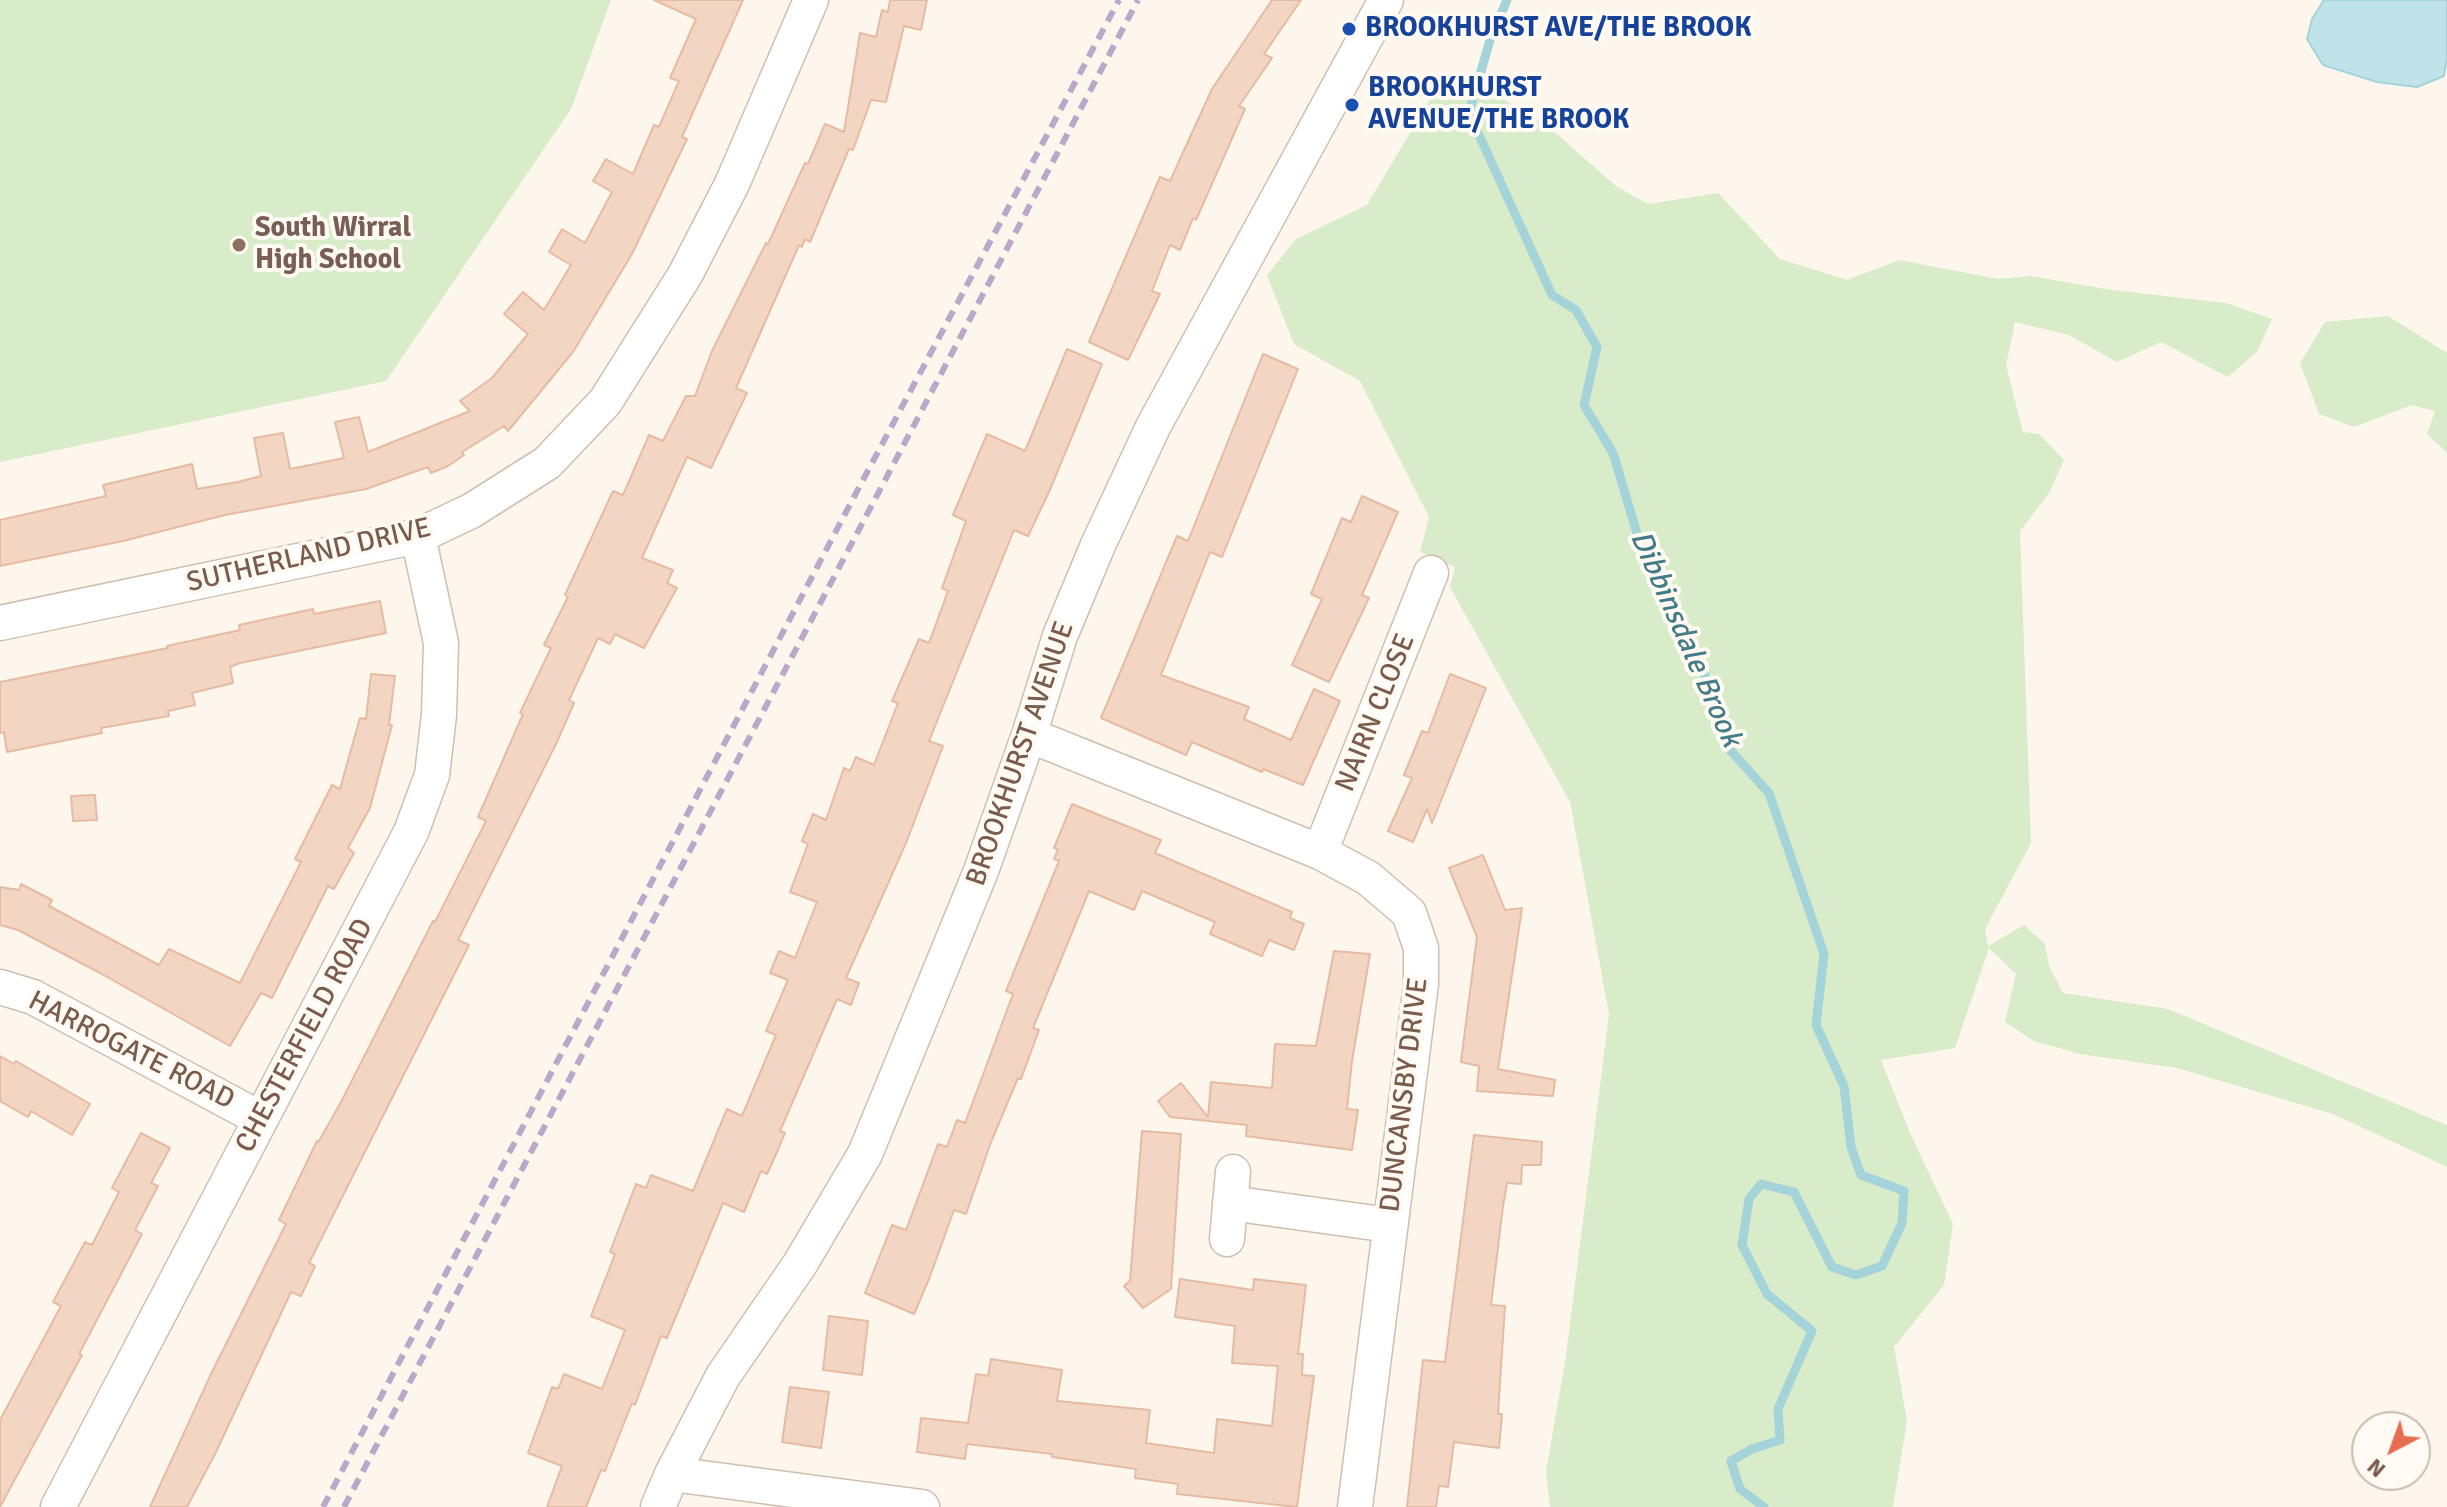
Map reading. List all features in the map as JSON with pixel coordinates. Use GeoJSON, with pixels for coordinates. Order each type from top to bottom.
{"type":"FeatureCollection","features":[{"type":"Feature","properties":{"kind":"street","name":"SUTHERLAND DRIVE"},"geometry":{"type":"LineString","coordinates":[[0,623],[418,536],[471,511],[547,463],[605,402],[685,275],[732,184],[811,0]]}},
{"type":"Feature","properties":{"kind":"street","name":"BROOKHURST AVENUE"},"geometry":{"type":"LineString","coordinates":[[658,1507],[723,1376],[800,1264],[865,1154],[981,871],[1060,636],[1098,545],[1153,427],[1386,0]]}},
{"type":"Feature","properties":{"kind":"street","name":"CHESTERFIELD ROAD"},"geometry":{"type":"LineString","coordinates":[[58,1507],[411,832],[432,775],[439,715],[441,643],[418,536]]}},
{"type":"Feature","properties":{"kind":"street","name":"NAIRN CLOSE"},"geometry":{"type":"LineString","coordinates":[[1320,852],[1431,573]]}},
{"type":"Feature","properties":{"kind":"street","name":"DUNCANSBY DRIVE"},"geometry":{"type":"LineString","coordinates":[[1029,735],[1320,852],[1368,878],[1409,913],[1421,948],[1421,984],[1355,1507]]}},
{"type":"Feature","properties":{"kind":"street","name":"HARROGATE ROAD"},"geometry":{"type":"LineString","coordinates":[[0,987],[33,997],[261,1119]]}},
{"type":"Feature","properties":{"kind":"street"},"geometry":{"type":"LineString","coordinates":[[1227,1239],[1232,1188],[1389,1225]]}},
{"type":"Feature","properties":{"kind":"street"},"geometry":{"type":"LineString","coordinates":[[672,1474],[922,1507]]}},
{"type":"Feature","properties":{"kind":"green space","name":"South Wirral High School"},"geometry":{"type":"Polygon","coordinates":[[[0,0],[611,0],[571,109],[386,381],[0,462],[0,0]]]}},
{"type":"Feature","properties":{"kind":"green space"},"geometry":{"type":"Polygon","coordinates":[[[1443,78],[1473,80],[1550,128],[1617,187],[1648,204],[1718,193],[1780,259],[1847,280],[1899,260],[1999,279],[2031,276],[2112,290],[2226,303],[2272,319],[2257,352],[2228,377],[2161,342],[2117,362],[2069,335],[2015,322],[2006,365],[2023,432],[2039,434],[2064,460],[2049,493],[2020,531],[2031,843],[1985,929],[1988,946],[2024,925],[2045,944],[2049,966],[2063,993],[2168,1009],[2447,1125],[2447,1167],[2333,1114],[2177,1068],[2080,1054],[2034,1041],[2005,1022],[2016,974],[1989,948],[1955,1048],[1881,1060],[1910,1133],[1953,1224],[1944,1285],[1894,1347],[1907,1421],[1893,1507],[1550,1507],[1546,1472],[1566,1356],[1609,1014],[1570,802],[1450,587],[1455,567],[1420,552],[1429,517],[1360,381],[1294,344],[1267,275],[1296,239],[1367,205],[1443,78]]]}},
{"type":"Feature","properties":{"kind":"green space"},"geometry":{"type":"Polygon","coordinates":[[[2388,316],[2447,353],[2447,453],[2427,434],[2435,411],[2412,405],[2354,427],[2319,414],[2300,363],[2325,322],[2388,316]]]}},
{"type":"Feature","properties":{"kind":"water"},"geometry":{"type":"Polygon","coordinates":[[[2324,0],[2447,0],[2444,76],[2417,87],[2377,82],[2323,65],[2307,39],[2312,19],[2324,0]]]}},
{"type":"Feature","properties":{"kind":"building"},"geometry":{"type":"Polygon","coordinates":[[[654,0],[743,0],[682,137],[687,139],[632,254],[573,352],[508,431],[504,426],[462,452],[464,455],[448,466],[431,473],[428,467],[366,489],[225,515],[123,541],[0,566],[0,520],[106,496],[103,485],[192,464],[197,489],[238,482],[261,476],[254,438],[283,433],[290,469],[344,458],[335,422],[359,417],[368,452],[470,411],[460,401],[492,378],[528,334],[504,314],[523,292],[544,310],[571,265],[549,252],[562,229],[585,243],[612,192],[593,181],[606,159],[633,174],[654,125],[659,127],[679,81],[670,78],[696,19],[654,0]]]}},
{"type":"Feature","properties":{"kind":"building"},"geometry":{"type":"Polygon","coordinates":[[[890,0],[927,0],[921,30],[904,26],[886,102],[871,100],[853,150],[849,149],[810,242],[805,239],[802,247],[799,245],[736,388],[747,393],[711,468],[687,457],[642,558],[673,570],[667,583],[677,588],[644,648],[615,634],[610,644],[598,638],[569,700],[574,703],[556,744],[458,940],[469,945],[309,1263],[315,1266],[301,1296],[291,1292],[187,1507],[150,1507],[212,1372],[286,1224],[279,1220],[317,1141],[341,1102],[486,821],[478,817],[523,714],[520,713],[551,648],[544,645],[613,491],[623,495],[649,435],[663,441],[686,396],[695,396],[712,351],[768,244],[805,163],[808,164],[825,124],[844,132],[860,33],[876,37],[882,10],[888,12],[890,0]]]}},
{"type":"Feature","properties":{"kind":"building"},"geometry":{"type":"Polygon","coordinates":[[[1272,0],[1301,0],[1264,54],[1272,58],[1239,106],[1245,109],[1180,250],[1170,245],[1152,291],[1160,294],[1128,360],[1089,342],[1160,177],[1170,181],[1212,89],[1272,0]]]}},
{"type":"Feature","properties":{"kind":"building"},"geometry":{"type":"Polygon","coordinates":[[[1067,349],[1102,364],[1028,536],[1014,530],[929,741],[943,746],[906,843],[846,978],[859,983],[851,1005],[837,999],[780,1131],[785,1133],[773,1161],[767,1174],[761,1171],[744,1212],[723,1203],[667,1338],[661,1336],[635,1405],[632,1403],[605,1471],[601,1470],[586,1507],[547,1507],[562,1466],[528,1453],[552,1387],[558,1389],[564,1374],[602,1389],[625,1330],[591,1316],[615,1254],[610,1252],[636,1184],[646,1188],[651,1175],[693,1191],[727,1109],[742,1116],[776,1035],[766,1031],[788,980],[770,973],[779,951],[795,958],[817,902],[790,892],[808,844],[802,841],[813,814],[826,820],[844,768],[850,771],[856,757],[874,765],[898,703],[892,701],[919,639],[929,643],[948,591],[942,588],[966,521],[953,515],[987,434],[1025,451],[1067,349]]]}},
{"type":"Feature","properties":{"kind":"building"},"geometry":{"type":"Polygon","coordinates":[[[1263,354],[1298,369],[1222,557],[1210,552],[1161,675],[1249,707],[1244,719],[1291,740],[1314,689],[1340,701],[1303,785],[1263,769],[1262,772],[1192,742],[1186,755],[1101,718],[1177,536],[1188,541],[1263,354]]]}},
{"type":"Feature","properties":{"kind":"building"},"geometry":{"type":"Polygon","coordinates":[[[1362,496],[1398,512],[1362,595],[1369,598],[1329,682],[1292,665],[1322,599],[1311,594],[1342,518],[1351,522],[1362,496]]]}},
{"type":"Feature","properties":{"kind":"building"},"geometry":{"type":"Polygon","coordinates":[[[380,601],[386,633],[240,663],[230,667],[233,683],[192,693],[195,705],[168,711],[169,716],[101,728],[102,733],[7,752],[4,732],[0,733],[0,682],[168,648],[240,630],[239,625],[313,609],[314,614],[380,601]]]}},
{"type":"Feature","properties":{"kind":"building"},"geometry":{"type":"Polygon","coordinates":[[[371,674],[395,676],[389,725],[392,725],[370,808],[348,848],[354,853],[334,889],[328,886],[272,998],[261,993],[230,1046],[100,973],[18,930],[0,925],[0,887],[19,890],[21,884],[52,900],[49,906],[159,965],[169,949],[240,983],[301,862],[295,859],[332,785],[340,789],[360,718],[366,719],[371,674]]]}},
{"type":"Feature","properties":{"kind":"building"},"geometry":{"type":"Polygon","coordinates":[[[1450,674],[1486,688],[1432,823],[1427,809],[1413,842],[1388,831],[1412,778],[1404,775],[1422,731],[1428,733],[1450,674]]]}},
{"type":"Feature","properties":{"kind":"building"},"geometry":{"type":"Polygon","coordinates":[[[95,795],[97,820],[73,821],[71,796],[95,795]]]}},
{"type":"Feature","properties":{"kind":"building"},"geometry":{"type":"Polygon","coordinates":[[[1072,804],[1161,840],[1155,853],[1292,912],[1290,918],[1304,924],[1294,950],[1269,940],[1262,956],[1210,934],[1215,922],[1142,891],[1134,910],[1089,891],[1033,1028],[1039,1030],[1021,1079],[1018,1078],[991,1142],[966,1214],[954,1210],[914,1314],[865,1293],[892,1225],[906,1230],[938,1144],[947,1147],[957,1120],[965,1123],[1013,994],[1006,991],[1059,861],[1054,859],[1058,849],[1054,848],[1072,804]]]}},
{"type":"Feature","properties":{"kind":"building"},"geometry":{"type":"Polygon","coordinates":[[[1483,855],[1505,910],[1522,908],[1498,1069],[1555,1080],[1553,1096],[1477,1091],[1479,1066],[1461,1062],[1477,937],[1449,868],[1483,855]]]}},
{"type":"Feature","properties":{"kind":"building"},"geometry":{"type":"Polygon","coordinates":[[[1334,951],[1370,954],[1347,1109],[1358,1110],[1352,1150],[1246,1136],[1247,1125],[1170,1117],[1158,1101],[1181,1083],[1208,1117],[1211,1082],[1272,1088],[1275,1044],[1316,1046],[1334,951]]]}},
{"type":"Feature","properties":{"kind":"building"},"geometry":{"type":"Polygon","coordinates":[[[0,1056],[14,1064],[16,1061],[90,1104],[72,1135],[31,1111],[28,1117],[0,1101],[0,1056]]]}},
{"type":"Feature","properties":{"kind":"building"},"geometry":{"type":"Polygon","coordinates":[[[1142,1131],[1181,1134],[1171,1289],[1143,1308],[1124,1286],[1130,1281],[1142,1131]]]}},
{"type":"Feature","properties":{"kind":"building"},"geometry":{"type":"Polygon","coordinates":[[[141,1133],[170,1148],[151,1183],[158,1186],[135,1230],[142,1234],[79,1354],[82,1355],[0,1507],[0,1420],[61,1306],[53,1302],[85,1242],[92,1245],[119,1192],[112,1188],[141,1133]]]}},
{"type":"Feature","properties":{"kind":"building"},"geometry":{"type":"Polygon","coordinates":[[[1474,1135],[1542,1142],[1541,1165],[1522,1165],[1521,1184],[1507,1183],[1503,1206],[1491,1305],[1505,1306],[1498,1414],[1502,1414],[1499,1448],[1454,1442],[1448,1487],[1439,1486],[1436,1507],[1407,1507],[1423,1360],[1445,1362],[1474,1135]]]}},
{"type":"Feature","properties":{"kind":"building"},"geometry":{"type":"Polygon","coordinates":[[[1180,1279],[1253,1290],[1254,1279],[1306,1285],[1298,1354],[1303,1354],[1302,1375],[1314,1376],[1297,1507],[1177,1494],[1178,1484],[1135,1478],[1136,1469],[1052,1457],[1052,1454],[967,1444],[965,1459],[917,1452],[921,1418],[968,1423],[976,1374],[988,1376],[991,1359],[1062,1370],[1057,1401],[1150,1410],[1146,1443],[1214,1453],[1217,1419],[1272,1426],[1278,1366],[1232,1363],[1235,1326],[1175,1317],[1180,1279]]]}},
{"type":"Feature","properties":{"kind":"building"},"geometry":{"type":"Polygon","coordinates":[[[829,1316],[868,1321],[862,1375],[823,1370],[829,1316]]]}},
{"type":"Feature","properties":{"kind":"building"},"geometry":{"type":"Polygon","coordinates":[[[790,1387],[829,1392],[821,1448],[782,1442],[790,1387]]]}},
{"type":"Feature","properties":{"kind":"waterway","name":"Dibbinsdale Brook"},"geometry":{"type":"LineString","coordinates":[[1507,0],[1490,40],[1469,113],[1552,295],[1576,310],[1597,347],[1584,405],[1613,453],[1647,567],[1698,661],[1726,721],[1730,750],[1769,793],[1824,954],[1816,1025],[1844,1086],[1851,1147],[1861,1175],[1904,1191],[1902,1223],[1882,1266],[1856,1275],[1832,1267],[1794,1192],[1761,1184],[1749,1199],[1742,1245],[1767,1294],[1812,1331],[1778,1409],[1780,1440],[1752,1449],[1731,1461],[1740,1489],[1764,1507]]}},
{"type":"Feature","properties":{"kind":"railway"},"geometry":{"type":"LineString","coordinates":[[323,1507],[1119,0]]}},
{"type":"Feature","properties":{"kind":"railway"},"geometry":{"type":"LineString","coordinates":[[344,1507],[1138,0]]}},
{"type":"Feature","properties":{"kind":"place","name":"BROOKHURST AVE/THE BROOK"},"geometry":{"type":"Point","coordinates":[1349,29]}},
{"type":"Feature","properties":{"kind":"place","name":"BROOKHURST AVENUE/THE BROOK"},"geometry":{"type":"Point","coordinates":[1352,105]}},
{"type":"Feature","properties":{"kind":"place","name":"South Wirral High School"},"geometry":{"type":"Point","coordinates":[239,245]}}]}
